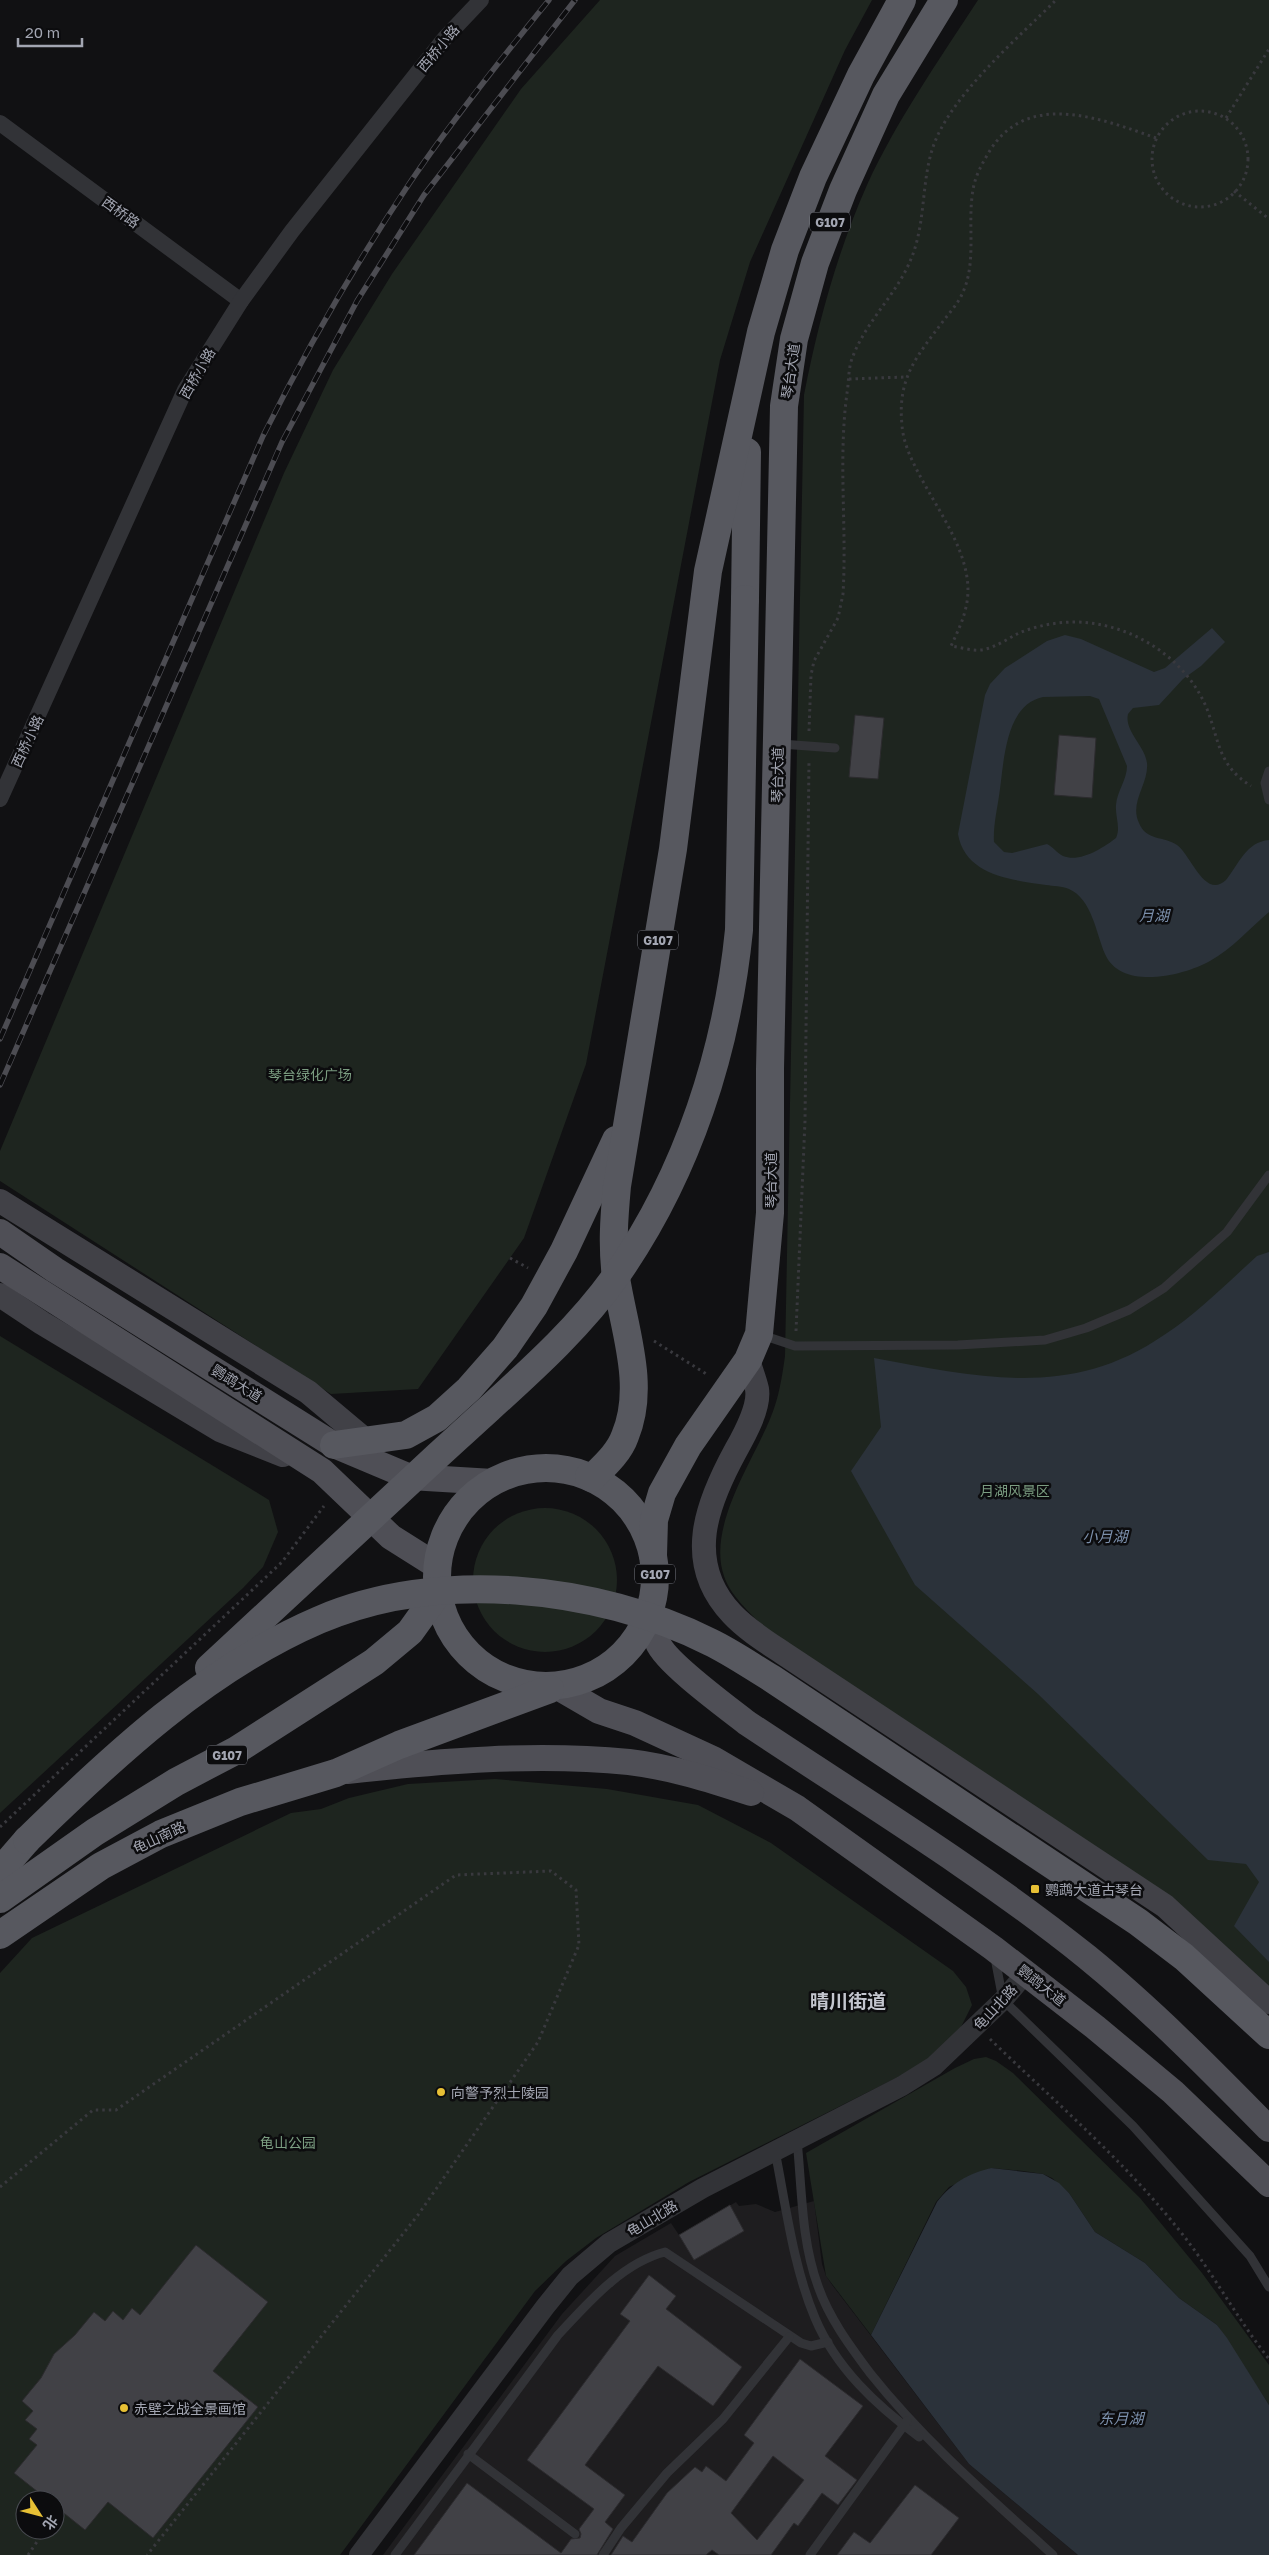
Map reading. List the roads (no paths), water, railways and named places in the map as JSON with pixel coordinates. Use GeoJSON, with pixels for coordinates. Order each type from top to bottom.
{"type":"FeatureCollection","features":[{"type":"Feature","properties":{"kind":"highway","name":"G107"},"geometry":{"type":"LineString","coordinates":[[556,1686],[523,1684],[492,1673],[466,1652],[447,1625],[438,1593],[437,1566],[443,1541],[455,1517],[472,1497],[493,1482],[516,1472],[540,1468],[565,1469],[592,1478],[612,1457],[625,1437],[633,1404],[632,1369],[617,1279],[612,1235],[617,1186],[632,1107],[673,849],[708,571],[761,332],[782,259],[810,186],[861,74],[902,0]]}},
{"type":"Feature","properties":{"kind":"highway","name":"琴台大道"},"geometry":{"type":"LineString","coordinates":[[653,1555],[654,1520],[662,1494],[688,1446],[748,1360],[759,1334],[770,1213],[770,1069],[784,406],[794,339],[815,263],[842,190],[886,95],[944,0]]}},
{"type":"Feature","properties":{"kind":"highway"},"geometry":{"type":"LineString","coordinates":[[0,1871],[27,1840],[97,1772],[541,1359],[578,1321],[617,1274],[661,1201],[707,1090],[720,1049],[734,978],[739,930],[749,388]]}},
{"type":"Feature","properties":{"kind":"highway"},"geometry":{"type":"LineString","coordinates":[[334,1445],[364,1439],[406,1435],[437,1418],[469,1389],[505,1348],[534,1306],[564,1251],[632,1107]]}},
{"type":"Feature","properties":{"kind":"highway","name":"G107"},"geometry":{"type":"LineString","coordinates":[[336,1772],[399,1744],[556,1686],[587,1678],[615,1662],[637,1638],[650,1609],[655,1582],[653,1555],[641,1522],[618,1495],[589,1476]]}},
{"type":"Feature","properties":{"kind":"highway"},"geometry":{"type":"LineString","coordinates":[[97,1772],[195,1694],[265,1647],[320,1619],[384,1598],[441,1591],[502,1590],[555,1594],[623,1609],[710,1642],[771,1678],[902,1764],[1138,1922],[1184,1957],[1269,2035]]}},
{"type":"Feature","properties":{"kind":"highway","name":"G107"},"geometry":{"type":"LineString","coordinates":[[0,1899],[95,1832],[176,1782],[235,1751],[374,1662],[410,1632],[438,1593]]}},
{"type":"Feature","properties":{"kind":"highway","name":"龟山南路"},"geometry":{"type":"LineString","coordinates":[[0,1935],[100,1866],[161,1834],[240,1802],[336,1772]]}},
{"type":"Feature","properties":{"kind":"main road"},"geometry":{"type":"LineString","coordinates":[[0,1201],[308,1392],[364,1439]]}},
{"type":"Feature","properties":{"kind":"main road","name":"鹦鹉大道"},"geometry":{"type":"LineString","coordinates":[[0,1232],[55,1270],[334,1445],[410,1477],[493,1482]]}},
{"type":"Feature","properties":{"kind":"main road"},"geometry":{"type":"LineString","coordinates":[[0,1266],[330,1478],[391,1538],[437,1566]]}},
{"type":"Feature","properties":{"kind":"main road"},"geometry":{"type":"LineString","coordinates":[[0,1295],[42,1323],[220,1430],[330,1478]]}},
{"type":"Feature","properties":{"kind":"main road"},"geometry":{"type":"LineString","coordinates":[[748,1360],[757,1390],[755,1405],[743,1438],[711,1501],[704,1528],[706,1565],[712,1585],[724,1605],[746,1626],[783,1653],[1165,1906],[1269,2002]]}},
{"type":"Feature","properties":{"kind":"main road"},"geometry":{"type":"LineString","coordinates":[[650,1609],[659,1645],[680,1668],[747,1722],[987,1882],[1086,1957],[1188,2047],[1269,2129]]}},
{"type":"Feature","properties":{"kind":"main road"},"geometry":{"type":"LineString","coordinates":[[556,1686],[599,1711],[634,1723],[713,1759],[797,1808]]}},
{"type":"Feature","properties":{"kind":"main road"},"geometry":{"type":"LineString","coordinates":[[336,1772],[446,1761],[541,1758],[630,1762],[694,1775],[797,1808]]}},
{"type":"Feature","properties":{"kind":"main road","name":"鹦鹉大道"},"geometry":{"type":"LineString","coordinates":[[797,1808],[1026,1973],[1173,2092],[1269,2184]]}},
{"type":"Feature","properties":{"kind":"street","name":"西桥小路"},"geometry":{"type":"LineString","coordinates":[[0,799],[186,390],[241,301],[292,231],[445,38],[481,0]]}},
{"type":"Feature","properties":{"kind":"street","name":"西桥路"},"geometry":{"type":"LineString","coordinates":[[0,123],[241,301]]}},
{"type":"Feature","properties":{"kind":"street","name":"龟山北路"},"geometry":{"type":"LineString","coordinates":[[360,2555],[570,2276],[609,2243],[703,2188],[910,2081],[934,2066],[1003,2000],[1026,1973]]}},
{"type":"Feature","properties":{"kind":"lane"},"geometry":{"type":"LineString","coordinates":[[778,744],[835,748]]}},
{"type":"Feature","properties":{"kind":"lane"},"geometry":{"type":"LineString","coordinates":[[1267,796],[1265,783],[1269,771]]}},
{"type":"Feature","properties":{"kind":"lane"},"geometry":{"type":"LineString","coordinates":[[759,1334],[796,1346],[1011,1343],[1045,1340],[1086,1328],[1129,1310],[1164,1288],[1227,1232],[1269,1175]]}},
{"type":"Feature","properties":{"kind":"lane"},"geometry":{"type":"LineString","coordinates":[[993,1948],[1003,2000],[1133,2126],[1244,2248],[1269,2287]]}},
{"type":"Feature","properties":{"kind":"lane"},"geometry":{"type":"LineString","coordinates":[[797,2140],[809,2259],[817,2285],[840,2332],[906,2422],[1053,2555]]}},
{"type":"Feature","properties":{"kind":"lane"},"geometry":{"type":"LineString","coordinates":[[775,2151],[802,2280],[816,2320],[828,2342],[857,2383],[887,2414],[906,2422]]}},
{"type":"Feature","properties":{"kind":"lane"},"geometry":{"type":"LineString","coordinates":[[1246,2161],[1269,2197]]}},
{"type":"Feature","properties":{"kind":"lane"},"geometry":{"type":"LineString","coordinates":[[395,2555],[558,2335],[612,2283],[638,2262],[665,2252],[789,2336],[811,2346],[828,2342]]}},
{"type":"Feature","properties":{"kind":"lane"},"geometry":{"type":"LineString","coordinates":[[601,2553],[667,2473],[723,2419],[789,2336]]}},
{"type":"Feature","properties":{"kind":"lane"},"geometry":{"type":"LineString","coordinates":[[810,2555],[906,2422]]}},
{"type":"Feature","properties":{"kind":"lane"},"geometry":{"type":"LineString","coordinates":[[468,2454],[575,2534]]}},
{"type":"Feature","properties":{"kind":"water","name":"月湖"},"geometry":{"type":"Polygon","coordinates":[[[1212,628],[1225,642],[1201,666],[1183,679],[1159,705],[1133,708],[1128,714],[1129,726],[1143,751],[1147,763],[1147,771],[1136,808],[1139,823],[1146,833],[1177,845],[1205,880],[1211,884],[1218,885],[1226,880],[1249,849],[1254,845],[1269,840],[1269,912],[1233,944],[1210,961],[1184,971],[1153,977],[1124,973],[1113,966],[1105,954],[1088,908],[1077,894],[1063,887],[1006,878],[980,867],[970,859],[962,848],[958,834],[985,695],[990,684],[1005,668],[1047,641],[1065,635],[1081,639],[1154,672],[1165,668],[1212,628]],[[1090,696],[1043,697],[1030,702],[1020,711],[1008,738],[994,830],[994,842],[1004,852],[1012,853],[1047,844],[1063,856],[1077,858],[1098,850],[1116,838],[1118,830],[1117,800],[1127,766],[1099,699],[1090,696]]]}},
{"type":"Feature","properties":{"kind":"water","name":"小月湖"},"geometry":{"type":"Polygon","coordinates":[[[1269,1252],[1269,1962],[1234,1926],[1259,1882],[1246,1864],[1208,1860],[1038,1694],[915,1585],[851,1471],[881,1427],[874,1358],[950,1372],[1023,1378],[1059,1376],[1094,1369],[1129,1355],[1164,1335],[1200,1307],[1257,1256],[1269,1252]]]}},
{"type":"Feature","properties":{"kind":"water","name":"东月湖"},"geometry":{"type":"Polygon","coordinates":[[[991,2168],[1043,2174],[1059,2183],[1069,2193],[1095,2232],[1145,2263],[1179,2298],[1217,2325],[1227,2338],[1269,2405],[1269,2555],[1078,2555],[969,2464],[871,2335],[937,2202],[961,2180],[991,2168]]]}},
{"type":"Feature","properties":{"kind":"railway"},"geometry":{"type":"LineString","coordinates":[[0,1039],[263,436],[280,403],[352,275],[411,181],[478,89],[549,0]]}},
{"type":"Feature","properties":{"kind":"railway"},"geometry":{"type":"LineString","coordinates":[[0,1085],[282,442],[357,301],[424,195],[575,0]]}},
{"type":"Feature","properties":{"kind":"place","name":"鹦鹉大道古琴台"},"geometry":{"type":"Point","coordinates":[1035,1889]}},
{"type":"Feature","properties":{"kind":"place","name":"向警予烈士陵园"},"geometry":{"type":"Point","coordinates":[441,2092]}},
{"type":"Feature","properties":{"kind":"place","name":"赤壁之战全景画馆"},"geometry":{"type":"Point","coordinates":[124,2408]}},
{"type":"Feature","properties":{"kind":"district","name":"晴川街道"},"geometry":{"type":"Point","coordinates":[848,2000]}},
{"type":"Feature","properties":{"kind":"park label","name":"琴台绿化广场"},"geometry":{"type":"Point","coordinates":[310,1074]}},
{"type":"Feature","properties":{"kind":"park label","name":"月湖风景区"},"geometry":{"type":"Point","coordinates":[1015,1490]}},
{"type":"Feature","properties":{"kind":"park label","name":"龟山公园"},"geometry":{"type":"Point","coordinates":[288,2142]}}]}
